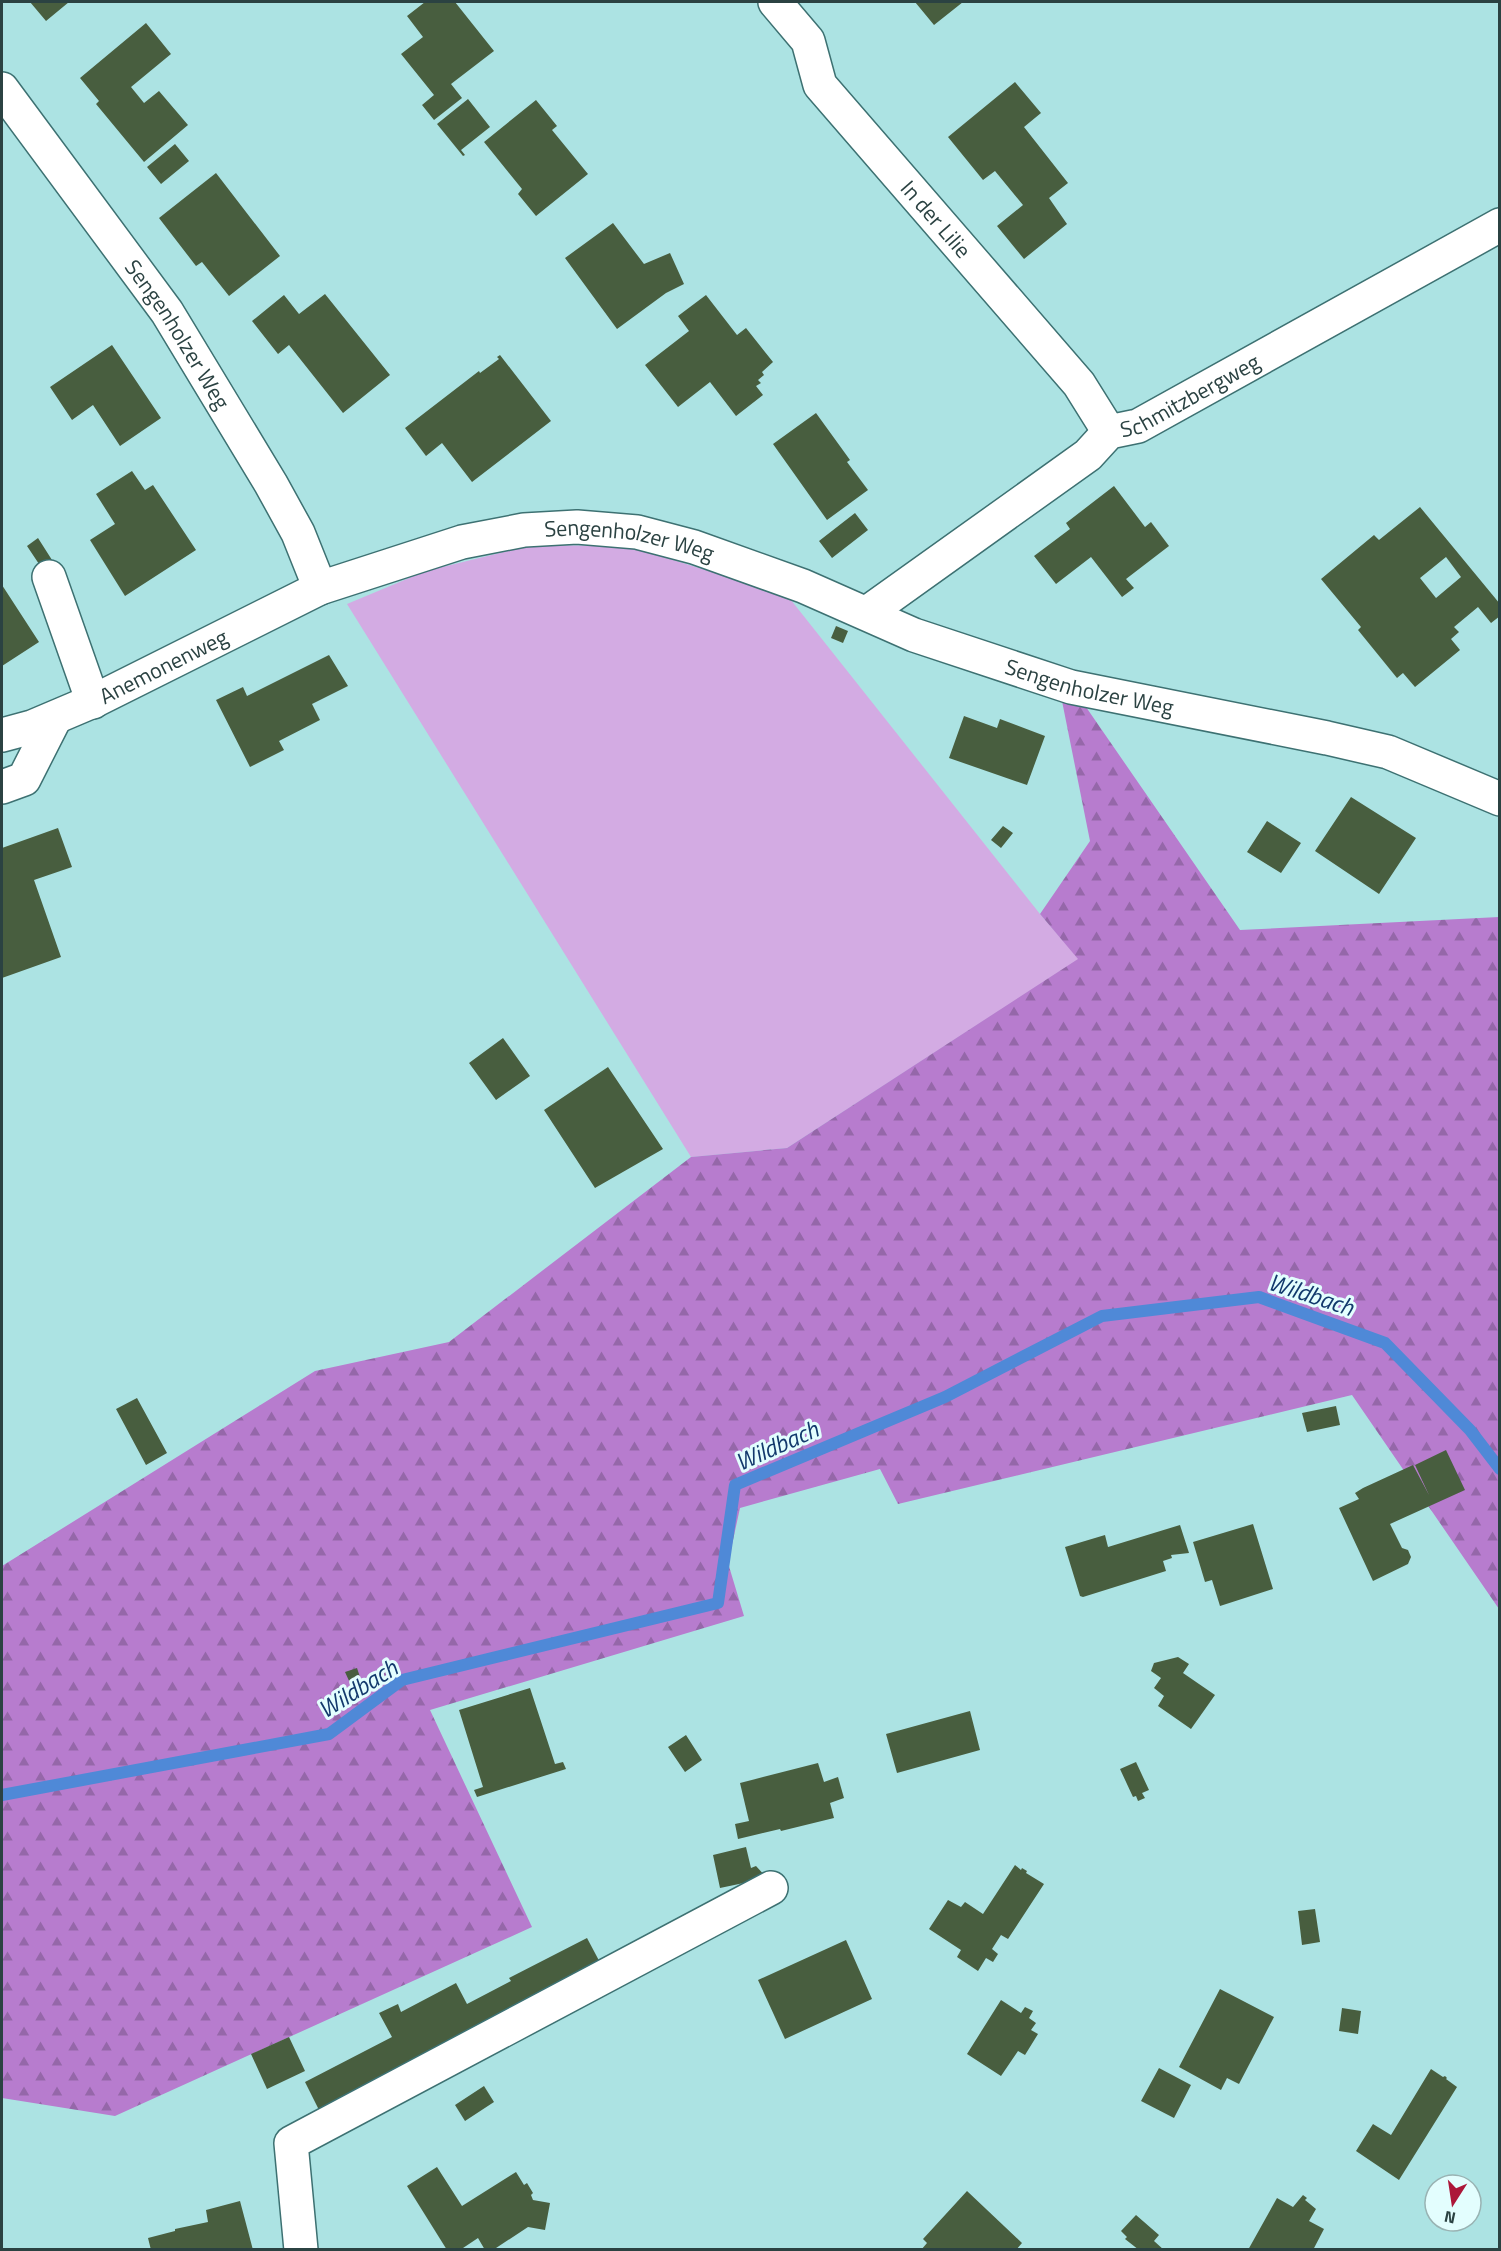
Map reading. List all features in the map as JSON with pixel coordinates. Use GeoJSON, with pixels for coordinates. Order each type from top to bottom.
{"type":"FeatureCollection","features":[{"type":"Feature","properties":{"kind":"street","name":"In der Lilie"},"geometry":{"type":"LineString","coordinates":[[774,2],[808,40],[820,85],[1079,384],[1110,432]]}},
{"type":"Feature","properties":{"kind":"street","name":"Sengenholzer Weg"},"geometry":{"type":"LineString","coordinates":[[7,109],[166,312],[271,484],[298,534],[320,588],[462,542],[524,530],[577,527],[637,532],[694,547],[803,586],[914,634],[1071,687],[1327,738],[1388,753],[1500,799]]}},
{"type":"Feature","properties":{"kind":"street","name":"Schmitzbergweg"},"geometry":{"type":"LineString","coordinates":[[867,613],[1088,455],[1110,432],[1138,426],[1500,225]]}},
{"type":"Feature","properties":{"kind":"street"},"geometry":{"type":"LineString","coordinates":[[49,577],[93,702]]}},
{"type":"Feature","properties":{"kind":"street","name":"Anemonenweg"},"geometry":{"type":"LineString","coordinates":[[2,735],[32,727],[93,702],[320,588]]}},
{"type":"Feature","properties":{"kind":"street"},"geometry":{"type":"LineString","coordinates":[[2,787],[24,779],[54,718]]}},
{"type":"Feature","properties":{"kind":"street"},"geometry":{"type":"LineString","coordinates":[[301,2250],[291,2143],[771,1888]]}},
{"type":"Feature","properties":{"kind":"shaded area"},"geometry":{"type":"Polygon","coordinates":[[[532,545],[628,546],[787,595],[1040,914],[1079,959],[787,1148],[691,1157],[347,604],[426,571],[532,545]]]}},
{"type":"Feature","properties":{"kind":"green space"},"geometry":{"type":"Polygon","coordinates":[[[1062,701],[1086,707],[1240,930],[1499,917],[1499,1609],[1352,1395],[898,1504],[880,1469],[740,1508],[728,1563],[744,1616],[430,1710],[532,1927],[115,2116],[2,2098],[2,1566],[315,1371],[449,1342],[691,1157],[787,1148],[1078,959],[1040,914],[1090,841],[1062,701]]]}},
{"type":"Feature","properties":{"kind":"building"},"geometry":{"type":"Polygon","coordinates":[[[30,2],[69,2],[46,21],[30,2]]]}},
{"type":"Feature","properties":{"kind":"building"},"geometry":{"type":"Polygon","coordinates":[[[425,2],[455,2],[494,51],[451,84],[462,98],[434,120],[422,105],[434,95],[401,54],[423,37],[407,16],[425,2]]]}},
{"type":"Feature","properties":{"kind":"building"},"geometry":{"type":"Polygon","coordinates":[[[915,2],[963,2],[934,25],[915,2]]]}},
{"type":"Feature","properties":{"kind":"building"},"geometry":{"type":"Polygon","coordinates":[[[146,23],[171,54],[131,87],[144,103],[159,91],[188,125],[144,162],[96,104],[99,101],[80,78],[146,23]]]}},
{"type":"Feature","properties":{"kind":"building"},"geometry":{"type":"Polygon","coordinates":[[[1015,82],[1041,113],[1024,127],[1068,183],[1049,198],[1067,224],[1024,259],[997,226],[1023,205],[995,171],[983,180],[948,137],[1015,82]]]}},
{"type":"Feature","properties":{"kind":"building"},"geometry":{"type":"Polygon","coordinates":[[[468,99],[490,127],[461,150],[465,155],[463,156],[437,124],[468,99]]]}},
{"type":"Feature","properties":{"kind":"building"},"geometry":{"type":"Polygon","coordinates":[[[536,100],[557,126],[552,130],[588,174],[536,216],[518,194],[522,189],[484,142],[536,100]]]}},
{"type":"Feature","properties":{"kind":"building"},"geometry":{"type":"Polygon","coordinates":[[[175,144],[189,161],[161,184],[147,167],[175,144]]]}},
{"type":"Feature","properties":{"kind":"building"},"geometry":{"type":"Polygon","coordinates":[[[216,173],[280,256],[229,296],[202,262],[196,266],[159,218],[216,173]]]}},
{"type":"Feature","properties":{"kind":"building"},"geometry":{"type":"Polygon","coordinates":[[[613,223],[644,264],[670,253],[684,284],[666,293],[617,329],[565,258],[613,223]]]}},
{"type":"Feature","properties":{"kind":"building"},"geometry":{"type":"Polygon","coordinates":[[[325,294],[390,375],[343,413],[289,345],[278,354],[252,321],[284,295],[299,314],[325,294]]]}},
{"type":"Feature","properties":{"kind":"building"},"geometry":{"type":"Polygon","coordinates":[[[706,295],[737,335],[746,328],[773,362],[762,372],[764,375],[758,380],[761,383],[756,386],[763,395],[736,416],[710,382],[678,407],[645,365],[689,331],[678,316],[706,295]]]}},
{"type":"Feature","properties":{"kind":"building"},"geometry":{"type":"Polygon","coordinates":[[[112,345],[161,418],[120,446],[93,405],[72,420],[50,387],[112,345]]]}},
{"type":"Feature","properties":{"kind":"building"},"geometry":{"type":"Polygon","coordinates":[[[500,355],[551,421],[472,482],[442,443],[426,456],[405,428],[479,371],[480,373],[499,359],[497,357],[500,355]]]}},
{"type":"Feature","properties":{"kind":"building"},"geometry":{"type":"Polygon","coordinates":[[[816,413],[850,460],[847,462],[868,490],[827,520],[773,444],[816,413]]]}},
{"type":"Feature","properties":{"kind":"building"},"geometry":{"type":"Polygon","coordinates":[[[132,471],[145,490],[153,485],[196,550],[125,596],[90,540],[115,524],[96,494],[132,471]]]}},
{"type":"Feature","properties":{"kind":"building"},"geometry":{"type":"Polygon","coordinates":[[[1114,486],[1145,527],[1151,522],[1169,546],[1126,579],[1134,588],[1122,597],[1091,557],[1056,584],[1034,556],[1070,529],[1066,523],[1114,486]]]}},
{"type":"Feature","properties":{"kind":"building"},"geometry":{"type":"Polygon","coordinates":[[[1420,507],[1500,604],[1500,616],[1491,623],[1478,607],[1454,627],[1459,632],[1451,639],[1460,650],[1415,687],[1403,673],[1397,678],[1358,630],[1361,627],[1321,579],[1374,535],[1379,540],[1420,507]],[[1446,557],[1420,578],[1436,598],[1461,577],[1446,557]]]}},
{"type":"Feature","properties":{"kind":"building"},"geometry":{"type":"Polygon","coordinates":[[[855,513],[868,530],[832,558],[819,541],[855,513]]]}},
{"type":"Feature","properties":{"kind":"building"},"geometry":{"type":"Polygon","coordinates":[[[38,538],[52,560],[41,567],[27,546],[38,538]]]}},
{"type":"Feature","properties":{"kind":"building"},"geometry":{"type":"Polygon","coordinates":[[[2,585],[39,642],[2,666],[2,585]]]}},
{"type":"Feature","properties":{"kind":"building"},"geometry":{"type":"Polygon","coordinates":[[[836,626],[848,631],[843,643],[831,638],[836,626]]]}},
{"type":"Feature","properties":{"kind":"building"},"geometry":{"type":"Polygon","coordinates":[[[329,655],[348,686],[312,704],[320,720],[279,741],[284,750],[250,767],[216,700],[243,687],[247,696],[329,655]]]}},
{"type":"Feature","properties":{"kind":"building"},"geometry":{"type":"Polygon","coordinates":[[[964,716],[997,728],[1000,719],[1045,736],[1027,785],[949,758],[964,716]]]}},
{"type":"Feature","properties":{"kind":"building"},"geometry":{"type":"Polygon","coordinates":[[[1351,797],[1416,838],[1379,894],[1315,851],[1351,797]]]}},
{"type":"Feature","properties":{"kind":"building"},"geometry":{"type":"Polygon","coordinates":[[[1267,821],[1301,843],[1281,873],[1247,852],[1267,821]]]}},
{"type":"Feature","properties":{"kind":"building"},"geometry":{"type":"Polygon","coordinates":[[[1003,826],[1013,833],[1001,848],[991,840],[1003,826]]]}},
{"type":"Feature","properties":{"kind":"building"},"geometry":{"type":"Polygon","coordinates":[[[58,828],[72,867],[34,880],[61,957],[2,978],[2,848],[58,828]]]}},
{"type":"Feature","properties":{"kind":"building"},"geometry":{"type":"Polygon","coordinates":[[[503,1038],[530,1076],[496,1100],[469,1063],[503,1038]]]}},
{"type":"Feature","properties":{"kind":"building"},"geometry":{"type":"Polygon","coordinates":[[[608,1067],[663,1149],[595,1188],[544,1110],[608,1067]]]}},
{"type":"Feature","properties":{"kind":"building"},"geometry":{"type":"Polygon","coordinates":[[[137,1398],[167,1453],[146,1465],[116,1409],[137,1398]]]}},
{"type":"Feature","properties":{"kind":"building"},"geometry":{"type":"Polygon","coordinates":[[[1336,1406],[1340,1425],[1307,1432],[1302,1413],[1336,1406]]]}},
{"type":"Feature","properties":{"kind":"building"},"geometry":{"type":"Polygon","coordinates":[[[1446,1450],[1465,1490],[1390,1524],[1402,1548],[1408,1550],[1411,1557],[1408,1564],[1373,1581],[1339,1508],[1359,1499],[1355,1493],[1363,1488],[1413,1465],[1429,1495],[1415,1465],[1446,1450]]]}},
{"type":"Feature","properties":{"kind":"building"},"geometry":{"type":"Polygon","coordinates":[[[1253,1524],[1273,1589],[1220,1606],[1212,1580],[1205,1582],[1193,1542],[1253,1524]]]}},
{"type":"Feature","properties":{"kind":"building"},"geometry":{"type":"Polygon","coordinates":[[[1180,1525],[1189,1553],[1171,1555],[1172,1558],[1163,1561],[1166,1571],[1080,1596],[1065,1547],[1105,1535],[1108,1547],[1180,1525]]]}},
{"type":"Feature","properties":{"kind":"building"},"geometry":{"type":"Polygon","coordinates":[[[1178,1657],[1189,1664],[1183,1673],[1215,1695],[1191,1729],[1158,1706],[1164,1696],[1154,1688],[1161,1678],[1151,1671],[1154,1663],[1178,1657]]]}},
{"type":"Feature","properties":{"kind":"building"},"geometry":{"type":"Polygon","coordinates":[[[357,1668],[361,1680],[350,1683],[345,1672],[357,1668]]]}},
{"type":"Feature","properties":{"kind":"building"},"geometry":{"type":"Polygon","coordinates":[[[530,1688],[555,1764],[563,1762],[566,1769],[477,1797],[474,1790],[483,1787],[459,1710],[530,1688]]]}},
{"type":"Feature","properties":{"kind":"building"},"geometry":{"type":"Polygon","coordinates":[[[970,1711],[980,1750],[897,1773],[886,1734],[970,1711]]]}},
{"type":"Feature","properties":{"kind":"building"},"geometry":{"type":"Polygon","coordinates":[[[686,1735],[702,1760],[685,1772],[668,1747],[686,1735]]]}},
{"type":"Feature","properties":{"kind":"building"},"geometry":{"type":"Polygon","coordinates":[[[1136,1762],[1149,1790],[1142,1793],[1145,1798],[1138,1801],[1136,1796],[1133,1797],[1120,1769],[1136,1762]]]}},
{"type":"Feature","properties":{"kind":"building"},"geometry":{"type":"Polygon","coordinates":[[[818,1763],[824,1782],[838,1777],[844,1798],[830,1803],[834,1818],[738,1839],[735,1824],[749,1821],[740,1783],[818,1763]]]}},
{"type":"Feature","properties":{"kind":"building"},"geometry":{"type":"Polygon","coordinates":[[[746,1847],[751,1868],[756,1866],[767,1878],[720,1888],[713,1855],[746,1847]]]}},
{"type":"Feature","properties":{"kind":"building"},"geometry":{"type":"Polygon","coordinates":[[[1015,1865],[1044,1884],[1008,1939],[1001,1935],[992,1949],[998,1954],[993,1962],[986,1958],[978,1971],[957,1957],[961,1950],[929,1929],[948,1900],[961,1907],[965,1902],[983,1914],[1015,1865]]]}},
{"type":"Feature","properties":{"kind":"building"},"geometry":{"type":"Polygon","coordinates":[[[1315,1909],[1320,1942],[1302,1945],[1298,1911],[1315,1909]]]}},
{"type":"Feature","properties":{"kind":"building"},"geometry":{"type":"Polygon","coordinates":[[[587,1938],[604,1970],[321,2114],[305,2082],[392,2037],[379,2013],[398,2004],[401,2012],[456,1983],[467,2004],[511,1981],[509,1978],[587,1938]]]}},
{"type":"Feature","properties":{"kind":"building"},"geometry":{"type":"Polygon","coordinates":[[[846,1940],[872,1999],[785,2039],[758,1980],[846,1940]]]}},
{"type":"Feature","properties":{"kind":"building"},"geometry":{"type":"Polygon","coordinates":[[[1220,1989],[1274,2017],[1239,2084],[1227,2078],[1221,2090],[1179,2067],[1220,1989]]]}},
{"type":"Feature","properties":{"kind":"building"},"geometry":{"type":"Polygon","coordinates":[[[1001,2000],[1021,2013],[1025,2007],[1033,2011],[1029,2018],[1036,2023],[1031,2030],[1038,2034],[1025,2055],[1018,2051],[1001,2076],[967,2054],[1001,2000]]]}},
{"type":"Feature","properties":{"kind":"building"},"geometry":{"type":"Polygon","coordinates":[[[1342,2008],[1361,2011],[1358,2034],[1339,2031],[1342,2008]]]}},
{"type":"Feature","properties":{"kind":"building"},"geometry":{"type":"Polygon","coordinates":[[[289,2037],[305,2071],[267,2089],[251,2054],[289,2037]]]}},
{"type":"Feature","properties":{"kind":"building"},"geometry":{"type":"Polygon","coordinates":[[[1159,2068],[1191,2085],[1174,2118],[1141,2101],[1159,2068]]]}},
{"type":"Feature","properties":{"kind":"building"},"geometry":{"type":"Polygon","coordinates":[[[1431,2069],[1445,2076],[1457,2087],[1399,2180],[1356,2151],[1373,2124],[1391,2135],[1431,2069]]]}},
{"type":"Feature","properties":{"kind":"building"},"geometry":{"type":"Polygon","coordinates":[[[484,2086],[494,2102],[465,2121],[455,2105],[484,2086]]]}},
{"type":"Feature","properties":{"kind":"building"},"geometry":{"type":"Polygon","coordinates":[[[437,2167],[462,2206],[516,2172],[524,2185],[527,2183],[533,2193],[531,2195],[533,2200],[550,2203],[545,2230],[528,2227],[493,2250],[485,2250],[478,2238],[460,2250],[447,2250],[407,2186],[437,2167]]]}},
{"type":"Feature","properties":{"kind":"building"},"geometry":{"type":"Polygon","coordinates":[[[967,2191],[1022,2243],[1016,2250],[921,2250],[927,2243],[923,2239],[967,2191]]]}},
{"type":"Feature","properties":{"kind":"building"},"geometry":{"type":"Polygon","coordinates":[[[1303,2195],[1307,2198],[1305,2200],[1316,2209],[1309,2221],[1324,2229],[1313,2250],[1248,2250],[1277,2198],[1293,2207],[1303,2195]]]}},
{"type":"Feature","properties":{"kind":"building"},"geometry":{"type":"Polygon","coordinates":[[[240,2201],[253,2250],[151,2250],[148,2238],[208,2222],[206,2210],[240,2201]]]}},
{"type":"Feature","properties":{"kind":"building"},"geometry":{"type":"Polygon","coordinates":[[[1136,2215],[1159,2235],[1154,2241],[1164,2250],[1139,2250],[1125,2239],[1127,2237],[1121,2231],[1136,2215]]]}},
{"type":"Feature","properties":{"kind":"waterway","name":"Wildbach"},"geometry":{"type":"LineString","coordinates":[[2,1795],[329,1734],[402,1680],[718,1603],[735,1485],[945,1397],[1102,1316],[1259,1297],[1385,1343],[1470,1430],[1500,1469]]}}]}
